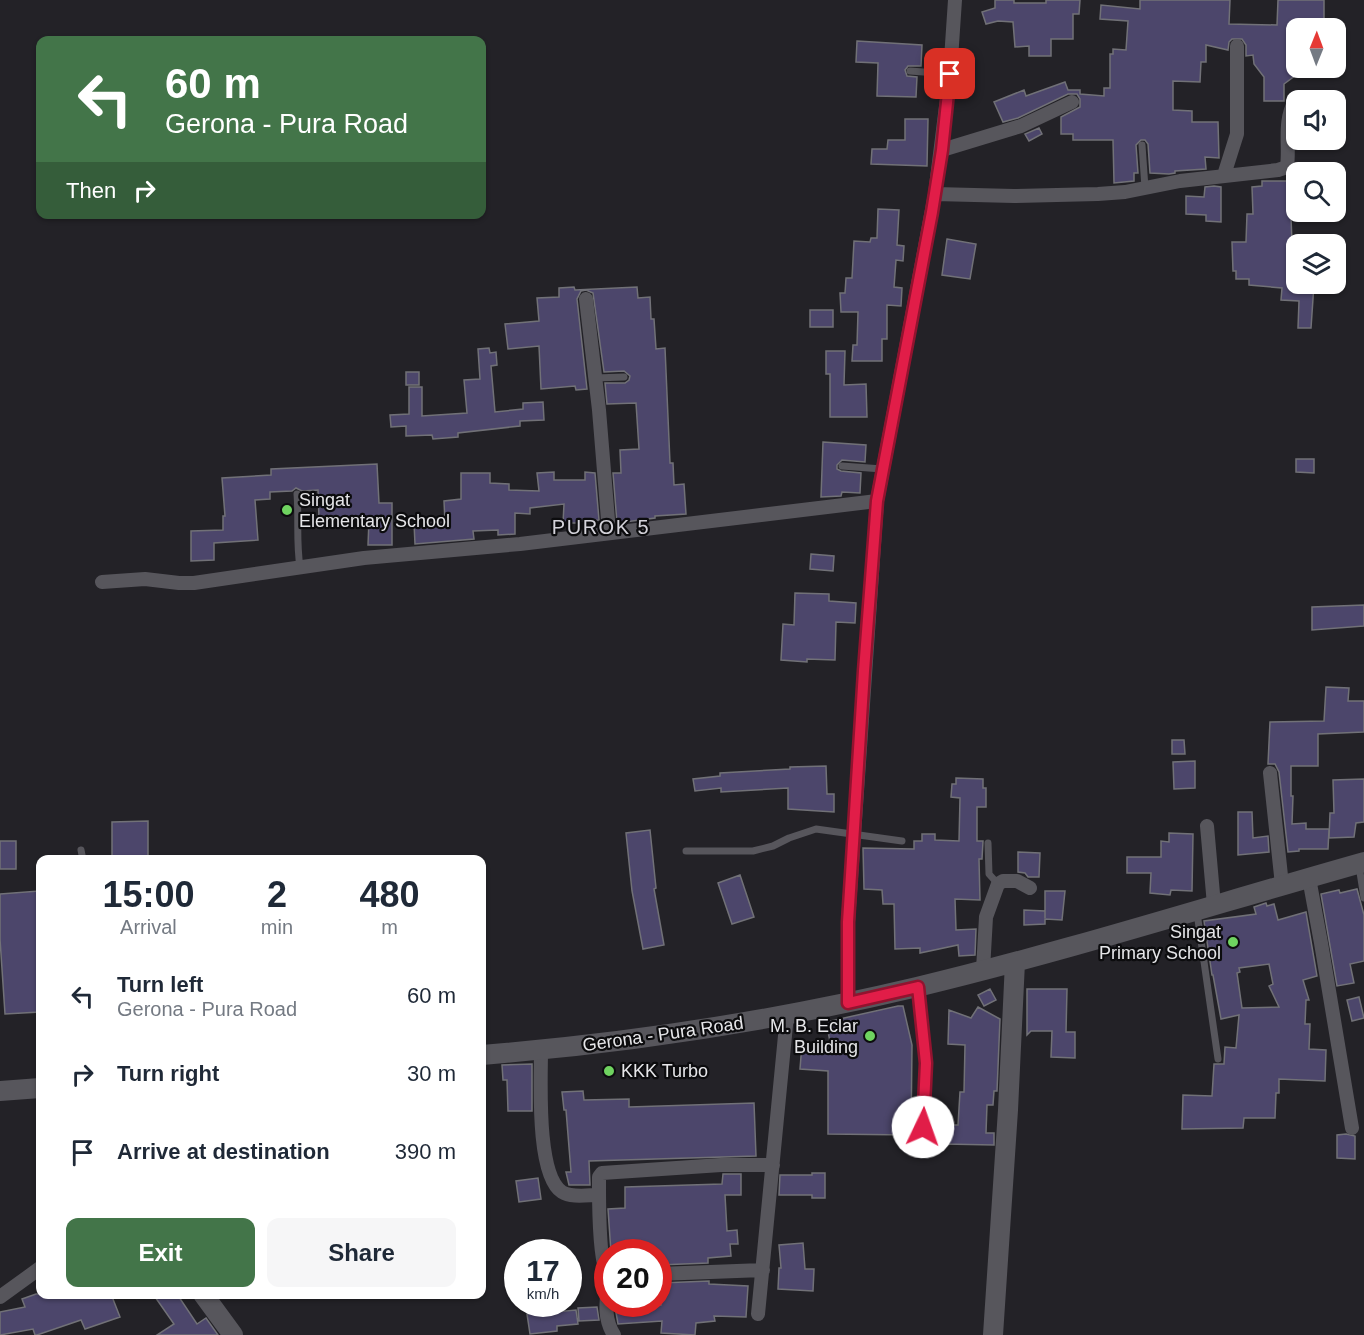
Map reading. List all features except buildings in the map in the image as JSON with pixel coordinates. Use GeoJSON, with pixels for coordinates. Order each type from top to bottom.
{"type":"FeatureCollection","features":[{"type":"Feature","properties":{"kind":"main road","name":"Gerona - Pura Road"},"geometry":{"type":"LineString","coordinates":[[486,1055],[594,1045],[787,1015],[848,1003],[1015,962],[1361,863]]}},
{"type":"Feature","properties":{"kind":"main road"},"geometry":{"type":"LineString","coordinates":[[993,1335],[1015,962]]}},
{"type":"Feature","properties":{"kind":"main road"},"geometry":{"type":"LineString","coordinates":[[0,1091],[36,1088]]}},
{"type":"Feature","properties":{"kind":"main road"},"geometry":{"type":"LineString","coordinates":[[207,1299],[233,1335]]}},
{"type":"Feature","properties":{"kind":"street"},"geometry":{"type":"LineString","coordinates":[[848,1003],[848,922],[877,501],[942,150],[955,0]]}},
{"type":"Feature","properties":{"kind":"street"},"geometry":{"type":"LineString","coordinates":[[1224,175],[1237,134],[1237,46]]}},
{"type":"Feature","properties":{"kind":"street"},"geometry":{"type":"LineString","coordinates":[[942,150],[1021,126],[1072,102]]}},
{"type":"Feature","properties":{"kind":"street"},"geometry":{"type":"LineString","coordinates":[[935,194],[1049,196],[1098,194],[1287,167],[1289,150]]}},
{"type":"Feature","properties":{"kind":"street"},"geometry":{"type":"LineString","coordinates":[[586,299],[609,532]]}},
{"type":"Feature","properties":{"kind":"street"},"geometry":{"type":"LineString","coordinates":[[102,582],[145,579],[194,583],[300,567],[877,501]]}},
{"type":"Feature","properties":{"kind":"street"},"geometry":{"type":"LineString","coordinates":[[1270,772],[1282,885]]}},
{"type":"Feature","properties":{"kind":"street"},"geometry":{"type":"LineString","coordinates":[[1205,907],[1207,826]]}},
{"type":"Feature","properties":{"kind":"street"},"geometry":{"type":"LineString","coordinates":[[1309,878],[1352,1128]]}},
{"type":"Feature","properties":{"kind":"street"},"geometry":{"type":"LineString","coordinates":[[983,970],[986,917],[998,884],[1003,881],[1017,881],[1030,888]]}},
{"type":"Feature","properties":{"kind":"street"},"geometry":{"type":"LineString","coordinates":[[758,1314],[787,1015]]}},
{"type":"Feature","properties":{"kind":"street"},"geometry":{"type":"LineString","coordinates":[[541,1050],[542,1130],[546,1158],[554,1182],[559,1190],[566,1194],[599,1195]]}},
{"type":"Feature","properties":{"kind":"street"},"geometry":{"type":"LineString","coordinates":[[601,1239],[599,1177],[606,1171],[721,1165],[773,1166]]}},
{"type":"Feature","properties":{"kind":"street"},"geometry":{"type":"LineString","coordinates":[[672,1273],[763,1270]]}},
{"type":"Feature","properties":{"kind":"street"},"geometry":{"type":"LineString","coordinates":[[0,1297],[36,1271]]}},
{"type":"Feature","properties":{"kind":"street"},"geometry":{"type":"LineString","coordinates":[[606,1317],[614,1335]]}},
{"type":"Feature","properties":{"kind":"lane"},"geometry":{"type":"LineString","coordinates":[[910,71],[950,74]]}},
{"type":"Feature","properties":{"kind":"lane"},"geometry":{"type":"LineString","coordinates":[[1142,145],[1145,188]]}},
{"type":"Feature","properties":{"kind":"lane"},"geometry":{"type":"LineString","coordinates":[[594,378],[624,377]]}},
{"type":"Feature","properties":{"kind":"lane"},"geometry":{"type":"LineString","coordinates":[[842,466],[882,469]]}},
{"type":"Feature","properties":{"kind":"lane"},"geometry":{"type":"LineString","coordinates":[[297,494],[299,525],[297,548],[300,567]]}},
{"type":"Feature","properties":{"kind":"lane"},"geometry":{"type":"LineString","coordinates":[[299,525],[356,524]]}},
{"type":"Feature","properties":{"kind":"lane"},"geometry":{"type":"LineString","coordinates":[[686,850],[753,851],[773,846],[816,829],[902,841]]}},
{"type":"Feature","properties":{"kind":"lane"},"geometry":{"type":"LineString","coordinates":[[988,843],[989,874],[998,884]]}},
{"type":"Feature","properties":{"kind":"lane"},"geometry":{"type":"LineString","coordinates":[[81,850],[82,855]]}},
{"type":"Feature","properties":{"kind":"lane"},"geometry":{"type":"LineString","coordinates":[[1361,863],[1364,898]]}},
{"type":"Feature","properties":{"kind":"lane"},"geometry":{"type":"LineString","coordinates":[[1205,907],[1218,1059]]}},
{"type":"Feature","properties":{"kind":"lane"},"geometry":{"type":"LineString","coordinates":[[918,987],[926,1063],[923,1127]]}},
{"type":"Feature","properties":{"kind":"place","name":"Singat Elementary School"},"geometry":{"type":"Point","coordinates":[287,510]}},
{"type":"Feature","properties":{"kind":"place","name":"Singat Primary School"},"geometry":{"type":"Point","coordinates":[1233,942]}},
{"type":"Feature","properties":{"kind":"place","name":"M. B. Eclar Building"},"geometry":{"type":"Point","coordinates":[870,1036]}},
{"type":"Feature","properties":{"kind":"place","name":"KKK Turbo"},"geometry":{"type":"Point","coordinates":[609,1071]}},
{"type":"Feature","properties":{"kind":"district","name":"PUROK 5"},"geometry":{"type":"Point","coordinates":[601,527]}},
{"type":"Feature","properties":{"kind":"route"},"geometry":{"type":"LineString","coordinates":[[923,1127],[926,1063],[918,987],[848,1003],[848,922],[877,501],[932,212],[942,150],[950,74]]}}]}
